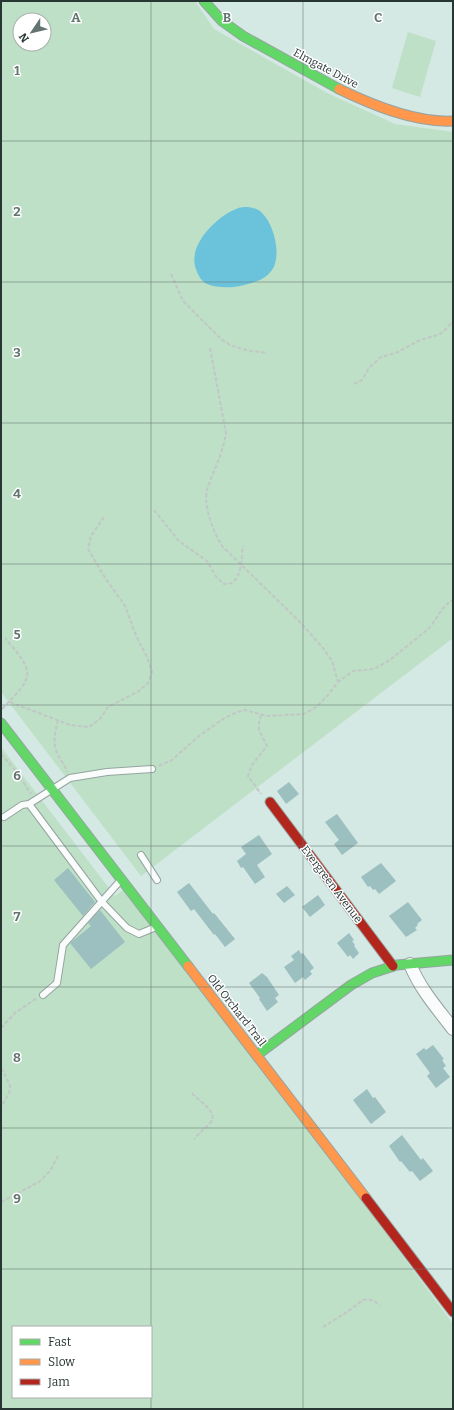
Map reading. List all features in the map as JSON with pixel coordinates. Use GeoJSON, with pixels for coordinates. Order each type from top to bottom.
{"type":"FeatureCollection","features":[{"type":"Feature","properties":{"kind":"street","name":"Elmgate Drive"},"geometry":{"type":"LineString","coordinates":[[204,1],[216,16],[241,36],[353,97],[390,111],[432,120],[453,121]]}},
{"type":"Feature","properties":{"kind":"street","name":"Old Orchard Trail"},"geometry":{"type":"LineString","coordinates":[[1,722],[453,1312]]}},
{"type":"Feature","properties":{"kind":"street","name":"Evergreen Avenue"},"geometry":{"type":"LineString","coordinates":[[270,802],[393,966]]}},
{"type":"Feature","properties":{"kind":"street"},"geometry":{"type":"LineString","coordinates":[[257,1055],[367,975],[393,966],[453,960]]}},
{"type":"Feature","properties":{"kind":"street"},"geometry":{"type":"LineString","coordinates":[[410,964],[424,993],[453,1029]]}},
{"type":"Feature","properties":{"kind":"lane"},"geometry":{"type":"LineString","coordinates":[[4,817],[22,805],[29,804],[70,778],[107,772],[152,769]]}},
{"type":"Feature","properties":{"kind":"lane"},"geometry":{"type":"LineString","coordinates":[[29,804],[102,902],[127,928],[139,934],[158,926]]}},
{"type":"Feature","properties":{"kind":"lane"},"geometry":{"type":"LineString","coordinates":[[141,855],[157,880]]}},
{"type":"Feature","properties":{"kind":"lane"},"geometry":{"type":"LineString","coordinates":[[43,995],[57,983],[63,945],[102,902],[115,884],[121,880]]}},
{"type":"Feature","properties":{"kind":"path"},"geometry":{"type":"LineString","coordinates":[[170,274],[183,301],[218,336],[234,347],[267,353]]}},
{"type":"Feature","properties":{"kind":"path"},"geometry":{"type":"LineString","coordinates":[[354,384],[362,380],[369,368],[381,357],[398,352],[420,340],[438,335],[443,332],[453,321]]}},
{"type":"Feature","properties":{"kind":"path"},"geometry":{"type":"LineString","coordinates":[[210,348],[226,434],[224,446],[207,492],[210,520],[216,536],[222,546],[299,620],[323,648],[332,661],[338,682]]}},
{"type":"Feature","properties":{"kind":"path"},"geometry":{"type":"LineString","coordinates":[[154,510],[179,541],[207,561],[217,578],[222,582],[229,584],[234,581],[239,573],[243,546]]}},
{"type":"Feature","properties":{"kind":"path"},"geometry":{"type":"LineString","coordinates":[[10,702],[70,725],[89,727],[100,720],[108,707],[139,691],[148,683],[152,672],[125,606],[88,550],[91,536],[104,517]]}},
{"type":"Feature","properties":{"kind":"path"},"geometry":{"type":"LineString","coordinates":[[152,769],[172,760],[199,736],[230,716],[246,710],[267,716],[304,714],[316,707],[338,682],[354,671],[374,669],[390,660],[428,629],[442,609],[453,600]]}},
{"type":"Feature","properties":{"kind":"path"},"geometry":{"type":"LineString","coordinates":[[1,710],[10,702],[27,677],[24,662],[5,638]]}},
{"type":"Feature","properties":{"kind":"path"},"geometry":{"type":"LineString","coordinates":[[261,714],[259,730],[267,746],[252,765],[248,776],[259,792],[270,802]]}},
{"type":"Feature","properties":{"kind":"path"},"geometry":{"type":"LineString","coordinates":[[58,720],[54,733],[55,747],[57,754],[66,768],[70,778]]}},
{"type":"Feature","properties":{"kind":"path"},"geometry":{"type":"LineString","coordinates":[[1,754],[15,770],[35,800]]}},
{"type":"Feature","properties":{"kind":"path"},"geometry":{"type":"LineString","coordinates":[[1,1028],[15,1013],[43,995]]}},
{"type":"Feature","properties":{"kind":"path"},"geometry":{"type":"LineString","coordinates":[[1,1068],[11,1088],[1,1107]]}},
{"type":"Feature","properties":{"kind":"path"},"geometry":{"type":"LineString","coordinates":[[192,1093],[210,1110],[213,1115],[212,1121],[194,1139]]}},
{"type":"Feature","properties":{"kind":"path"},"geometry":{"type":"LineString","coordinates":[[1,1202],[39,1182],[50,1171],[58,1156]]}},
{"type":"Feature","properties":{"kind":"path"},"geometry":{"type":"LineString","coordinates":[[323,1327],[363,1300],[366,1299],[373,1301],[380,1306]]}},
{"type":"Feature","properties":{"kind":"green space"},"geometry":{"type":"Polygon","coordinates":[[[1,1],[195,1],[214,29],[327,93],[395,124],[453,132],[453,638],[141,876],[1,692],[1,1]]]}},
{"type":"Feature","properties":{"kind":"green space"},"geometry":{"type":"Polygon","coordinates":[[[408,32],[436,41],[420,97],[392,88],[408,32]]]}},
{"type":"Feature","properties":{"kind":"green space"},"geometry":{"type":"Polygon","coordinates":[[[1,747],[115,896],[128,886],[453,1324],[453,1409],[1,1409],[1,747]]]}},
{"type":"Feature","properties":{"kind":"water"},"geometry":{"type":"Polygon","coordinates":[[[248,207],[261,212],[266,218],[273,232],[276,257],[272,270],[262,279],[240,286],[224,287],[207,284],[199,276],[194,260],[199,242],[212,225],[228,213],[238,208],[248,207]]]}},
{"type":"Feature","properties":{"kind":"building"},"geometry":{"type":"Polygon","coordinates":[[[289,782],[299,794],[286,804],[277,791],[289,782]]]}},
{"type":"Feature","properties":{"kind":"building"},"geometry":{"type":"Polygon","coordinates":[[[337,814],[358,843],[342,855],[334,844],[339,840],[325,822],[337,814]]]}},
{"type":"Feature","properties":{"kind":"building"},"geometry":{"type":"Polygon","coordinates":[[[259,835],[272,854],[257,865],[265,877],[255,884],[237,861],[246,854],[241,847],[259,835]]]}},
{"type":"Feature","properties":{"kind":"building"},"geometry":{"type":"Polygon","coordinates":[[[381,863],[396,881],[379,894],[375,889],[373,890],[370,886],[368,887],[361,877],[381,863]]]}},
{"type":"Feature","properties":{"kind":"building"},"geometry":{"type":"Polygon","coordinates":[[[68,868],[95,902],[83,916],[54,880],[68,868]]]}},
{"type":"Feature","properties":{"kind":"building"},"geometry":{"type":"Polygon","coordinates":[[[189,883],[235,939],[225,947],[194,909],[191,911],[177,892],[189,883]]]}},
{"type":"Feature","properties":{"kind":"building"},"geometry":{"type":"Polygon","coordinates":[[[287,886],[295,895],[284,903],[276,894],[287,886]]]}},
{"type":"Feature","properties":{"kind":"building"},"geometry":{"type":"Polygon","coordinates":[[[318,895],[325,905],[310,917],[302,907],[318,895]]]}},
{"type":"Feature","properties":{"kind":"building"},"geometry":{"type":"Polygon","coordinates":[[[408,902],[422,920],[415,928],[417,930],[406,937],[389,916],[408,902]]]}},
{"type":"Feature","properties":{"kind":"building"},"geometry":{"type":"Polygon","coordinates":[[[100,910],[125,942],[91,969],[70,943],[91,926],[88,923],[100,910]]]}},
{"type":"Feature","properties":{"kind":"building"},"geometry":{"type":"Polygon","coordinates":[[[349,933],[354,940],[352,941],[355,945],[354,946],[359,953],[353,959],[350,955],[348,957],[337,943],[349,933]]]}},
{"type":"Feature","properties":{"kind":"building"},"geometry":{"type":"Polygon","coordinates":[[[299,950],[314,968],[310,971],[312,974],[305,980],[303,977],[295,983],[284,967],[294,960],[291,956],[299,950]]]}},
{"type":"Feature","properties":{"kind":"building"},"geometry":{"type":"Polygon","coordinates":[[[262,973],[267,977],[279,995],[275,998],[278,1002],[267,1011],[249,983],[262,973]]]}},
{"type":"Feature","properties":{"kind":"building"},"geometry":{"type":"Polygon","coordinates":[[[433,1045],[444,1059],[442,1060],[446,1066],[443,1068],[450,1077],[436,1088],[427,1076],[430,1073],[416,1054],[424,1048],[426,1050],[433,1045]]]}},
{"type":"Feature","properties":{"kind":"building"},"geometry":{"type":"Polygon","coordinates":[[[367,1089],[386,1112],[371,1124],[353,1100],[367,1089]]]}},
{"type":"Feature","properties":{"kind":"building"},"geometry":{"type":"Polygon","coordinates":[[[402,1135],[421,1160],[423,1158],[433,1171],[420,1181],[412,1171],[410,1172],[401,1161],[400,1162],[389,1146],[402,1135]]]}},
{"type":"Feature","properties":{"kind":"traffic: fast"},"geometry":{"type":"LineString","coordinates":[[204,1],[222,21],[243,36],[339,89]]}},
{"type":"Feature","properties":{"kind":"traffic: fast"},"geometry":{"type":"LineString","coordinates":[[1,723],[188,966]]}},
{"type":"Feature","properties":{"kind":"traffic: fast"},"geometry":{"type":"LineString","coordinates":[[257,1055],[351,985],[372,973],[397,965],[453,960]]}},
{"type":"Feature","properties":{"kind":"traffic: slow"},"geometry":{"type":"LineString","coordinates":[[339,89],[394,112],[424,119],[453,121]]}},
{"type":"Feature","properties":{"kind":"traffic: slow"},"geometry":{"type":"LineString","coordinates":[[188,966],[366,1198]]}},
{"type":"Feature","properties":{"kind":"traffic: jam"},"geometry":{"type":"LineString","coordinates":[[270,802],[393,966]]}},
{"type":"Feature","properties":{"kind":"traffic: jam"},"geometry":{"type":"LineString","coordinates":[[366,1198],[453,1312]]}}]}
